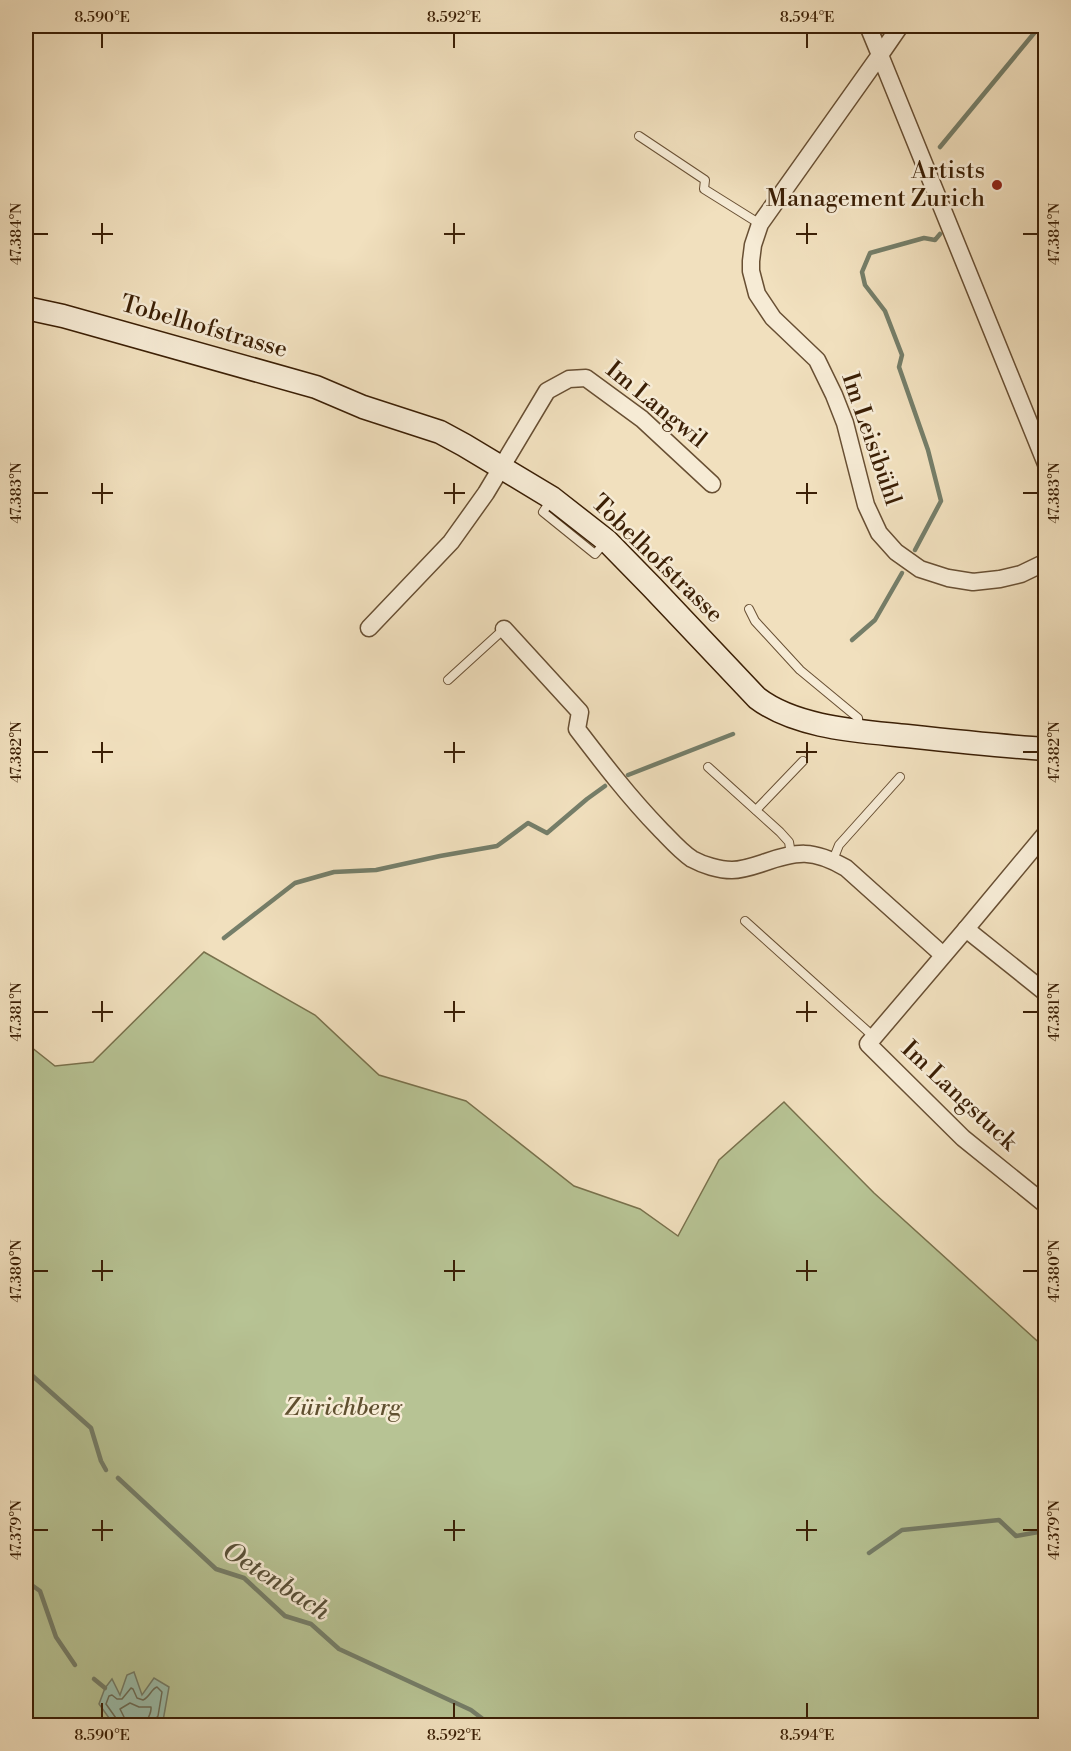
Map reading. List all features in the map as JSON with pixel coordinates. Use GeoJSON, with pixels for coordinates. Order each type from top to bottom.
{"type":"FeatureCollection","features":[{"type":"Feature","properties":{"kind":"main road","name":"Tobelhofstrasse"},"geometry":{"type":"LineString","coordinates":[[26,308],[74,319],[316,387],[363,407],[440,432],[552,498],[607,541],[757,698],[770,708],[805,721],[859,731],[1046,749]]}},
{"type":"Feature","properties":{"kind":"street"},"geometry":{"type":"LineString","coordinates":[[868,26],[1041,443],[1046,464]]}},
{"type":"Feature","properties":{"kind":"street","name":"Im Leisibühl"},"geometry":{"type":"LineString","coordinates":[[900,26],[760,224],[753,245],[751,261],[757,294],[773,318],[817,360],[845,423],[866,505],[879,533],[896,552],[920,569],[948,578],[973,582],[1021,574],[1046,562]]}},
{"type":"Feature","properties":{"kind":"street","name":"Im Langwil"},"geometry":{"type":"LineString","coordinates":[[502,467],[547,390],[569,379],[586,378],[642,419],[712,484]]}},
{"type":"Feature","properties":{"kind":"street"},"geometry":{"type":"LineString","coordinates":[[369,628],[451,542],[502,467]]}},
{"type":"Feature","properties":{"kind":"street"},"geometry":{"type":"LineString","coordinates":[[504,629],[580,712],[577,729],[632,800],[673,843],[692,858],[711,866],[732,870],[754,866],[791,854],[810,853],[833,860],[846,868],[944,955]]}},
{"type":"Feature","properties":{"kind":"street"},"geometry":{"type":"LineString","coordinates":[[871,1040],[1046,832]]}},
{"type":"Feature","properties":{"kind":"street"},"geometry":{"type":"LineString","coordinates":[[966,929],[1046,993]]}},
{"type":"Feature","properties":{"kind":"street","name":"Im Langstuck"},"geometry":{"type":"LineString","coordinates":[[871,1040],[963,1138],[1046,1205]]}},
{"type":"Feature","properties":{"kind":"lane"},"geometry":{"type":"LineString","coordinates":[[639,136],[705,180],[704,189],[760,224]]}},
{"type":"Feature","properties":{"kind":"lane"},"geometry":{"type":"LineString","coordinates":[[749,609],[755,621],[800,670],[858,718],[859,731]]}},
{"type":"Feature","properties":{"kind":"lane"},"geometry":{"type":"LineString","coordinates":[[448,680],[504,629]]}},
{"type":"Feature","properties":{"kind":"lane"},"geometry":{"type":"LineString","coordinates":[[756,810],[803,761]]}},
{"type":"Feature","properties":{"kind":"lane"},"geometry":{"type":"LineString","coordinates":[[708,767],[789,842],[791,854]]}},
{"type":"Feature","properties":{"kind":"lane"},"geometry":{"type":"LineString","coordinates":[[833,860],[838,845],[900,777]]}},
{"type":"Feature","properties":{"kind":"lane"},"geometry":{"type":"LineString","coordinates":[[745,921],[871,1040]]}},
{"type":"Feature","properties":{"kind":"green space","name":"Zürichberg"},"geometry":{"type":"Polygon","coordinates":[[[204,952],[315,1015],[379,1075],[466,1101],[574,1186],[640,1209],[678,1236],[719,1160],[784,1102],[874,1193],[1045,1348],[1045,1725],[26,1725],[26,1043],[55,1066],[93,1062],[204,952]]]}},
{"type":"Feature","properties":{"kind":"water"},"geometry":{"type":"Polygon","coordinates":[[[134,1672],[142,1695],[154,1678],[169,1687],[163,1721],[157,1725],[114,1725],[99,1704],[105,1688],[112,1679],[120,1695],[127,1675],[134,1672]]]}},
{"type":"Feature","properties":{"kind":"waterway"},"geometry":{"type":"LineString","coordinates":[[940,147],[1040,26]]}},
{"type":"Feature","properties":{"kind":"waterway"},"geometry":{"type":"LineString","coordinates":[[915,550],[941,501],[928,450],[899,367],[902,355],[885,311],[865,285],[862,272],[870,253],[924,238],[935,240],[940,234]]}},
{"type":"Feature","properties":{"kind":"waterway"},"geometry":{"type":"LineString","coordinates":[[852,640],[875,620],[902,573]]}},
{"type":"Feature","properties":{"kind":"waterway"},"geometry":{"type":"LineString","coordinates":[[628,775],[733,734]]}},
{"type":"Feature","properties":{"kind":"waterway"},"geometry":{"type":"LineString","coordinates":[[224,938],[295,883],[334,872],[376,870],[497,846],[528,823],[547,833],[605,786]]}},
{"type":"Feature","properties":{"kind":"waterway","name":"Oetenbach"},"geometry":{"type":"LineString","coordinates":[[26,1370],[91,1428],[106,1470]]}},
{"type":"Feature","properties":{"kind":"waterway","name":"Oetenbach"},"geometry":{"type":"LineString","coordinates":[[118,1478],[216,1569],[244,1578],[285,1616],[311,1624],[339,1649],[471,1710],[492,1726]]}},
{"type":"Feature","properties":{"kind":"waterway"},"geometry":{"type":"LineString","coordinates":[[869,1553],[902,1530],[999,1520],[1016,1536],[1046,1529]]}},
{"type":"Feature","properties":{"kind":"waterway"},"geometry":{"type":"LineString","coordinates":[[26,1581],[40,1591],[56,1637],[75,1665]]}},
{"type":"Feature","properties":{"kind":"waterway"},"geometry":{"type":"LineString","coordinates":[[94,1679],[105,1688]]}},
{"type":"Feature","properties":{"kind":"place","name":"Artists Management Zurich"},"geometry":{"type":"Point","coordinates":[997,185]}}]}
